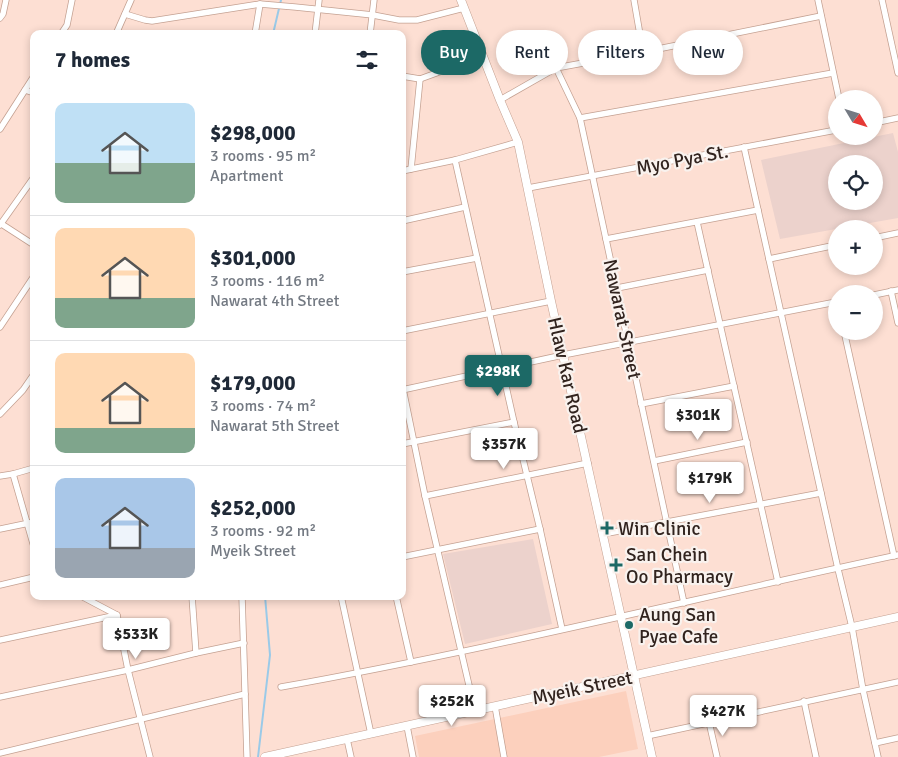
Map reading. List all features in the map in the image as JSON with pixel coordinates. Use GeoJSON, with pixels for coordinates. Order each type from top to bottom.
{"type":"FeatureCollection","features":[{"type":"Feature","properties":{"kind":"main road","name":"Hlaw Kar Road"},"geometry":{"type":"LineString","coordinates":[[462,4],[472,30]]}},
{"type":"Feature","properties":{"kind":"main road","name":"Hlaw Kar Road"},"geometry":{"type":"LineString","coordinates":[[486,64],[518,142],[551,301],[652,757]]}},
{"type":"Feature","properties":{"kind":"main road","name":"Myeik Street"},"geometry":{"type":"LineString","coordinates":[[265,757],[299,753],[347,739],[898,617]]}},
{"type":"Feature","properties":{"kind":"street"},"geometry":{"type":"LineString","coordinates":[[0,18],[3,14],[6,0]]}},
{"type":"Feature","properties":{"kind":"street"},"geometry":{"type":"LineString","coordinates":[[64,30],[67,25],[72,0]]}},
{"type":"Feature","properties":{"kind":"street"},"geometry":{"type":"LineString","coordinates":[[118,30],[131,0]]}},
{"type":"Feature","properties":{"kind":"street"},"geometry":{"type":"LineString","coordinates":[[316,30],[319,0]]}},
{"type":"Feature","properties":{"kind":"street"},"geometry":{"type":"LineString","coordinates":[[371,30],[374,0]]}},
{"type":"Feature","properties":{"kind":"street"},"geometry":{"type":"LineString","coordinates":[[634,0],[639,30]]}},
{"type":"Feature","properties":{"kind":"street"},"geometry":{"type":"LineString","coordinates":[[818,0],[837,90]]}},
{"type":"Feature","properties":{"kind":"street"},"geometry":{"type":"LineString","coordinates":[[882,0],[897,61],[898,73]]}},
{"type":"Feature","properties":{"kind":"street"},"geometry":{"type":"LineString","coordinates":[[125,14],[152,21],[263,5],[295,6],[399,20],[416,20],[462,4]]}},
{"type":"Feature","properties":{"kind":"street"},"geometry":{"type":"LineString","coordinates":[[256,30],[263,5]]}},
{"type":"Feature","properties":{"kind":"street"},"geometry":{"type":"LineString","coordinates":[[663,48],[821,16]]}},
{"type":"Feature","properties":{"kind":"street"},"geometry":{"type":"LineString","coordinates":[[580,118],[833,73]]}},
{"type":"Feature","properties":{"kind":"street"},"geometry":{"type":"LineString","coordinates":[[406,77],[420,79],[431,75]]}},
{"type":"Feature","properties":{"kind":"street"},"geometry":{"type":"LineString","coordinates":[[500,100],[544,75]]}},
{"type":"Feature","properties":{"kind":"street","name":"Nawarat Street"},"geometry":{"type":"LineString","coordinates":[[559,75],[580,118],[684,603]]}},
{"type":"Feature","properties":{"kind":"street"},"geometry":{"type":"LineString","coordinates":[[411,169],[420,79]]}},
{"type":"Feature","properties":{"kind":"street"},"geometry":{"type":"LineString","coordinates":[[0,129],[30,82]]}},
{"type":"Feature","properties":{"kind":"street"},"geometry":{"type":"LineString","coordinates":[[25,90],[30,92]]}},
{"type":"Feature","properties":{"kind":"street"},"geometry":{"type":"LineString","coordinates":[[883,121],[898,118]]}},
{"type":"Feature","properties":{"kind":"street","name":"Myo Pya St."},"geometry":{"type":"LineString","coordinates":[[528,188],[828,131]]}},
{"type":"Feature","properties":{"kind":"street"},"geometry":{"type":"LineString","coordinates":[[406,170],[455,160],[518,142]]}},
{"type":"Feature","properties":{"kind":"street"},"geometry":{"type":"LineString","coordinates":[[744,147],[852,627],[863,690],[878,757]]}},
{"type":"Feature","properties":{"kind":"street"},"geometry":{"type":"LineString","coordinates":[[455,160],[562,630]]}},
{"type":"Feature","properties":{"kind":"street"},"geometry":{"type":"LineString","coordinates":[[30,182],[0,224],[30,243]]}},
{"type":"Feature","properties":{"kind":"street"},"geometry":{"type":"LineString","coordinates":[[406,219],[465,207]]}},
{"type":"Feature","properties":{"kind":"street"},"geometry":{"type":"LineString","coordinates":[[606,239],[758,210]]}},
{"type":"Feature","properties":{"kind":"street"},"geometry":{"type":"LineString","coordinates":[[698,222],[778,582]]}},
{"type":"Feature","properties":{"kind":"street"},"geometry":{"type":"LineString","coordinates":[[883,236],[898,233]]}},
{"type":"Feature","properties":{"kind":"street"},"geometry":{"type":"LineString","coordinates":[[769,259],[828,248]]}},
{"type":"Feature","properties":{"kind":"street"},"geometry":{"type":"LineString","coordinates":[[406,271],[477,258]]}},
{"type":"Feature","properties":{"kind":"street"},"geometry":{"type":"LineString","coordinates":[[616,288],[708,270]]}},
{"type":"Feature","properties":{"kind":"street"},"geometry":{"type":"LineString","coordinates":[[0,327],[30,282]]}},
{"type":"Feature","properties":{"kind":"street"},"geometry":{"type":"LineString","coordinates":[[883,293],[898,290]]}},
{"type":"Feature","properties":{"kind":"street"},"geometry":{"type":"LineString","coordinates":[[891,291],[898,323]]}},
{"type":"Feature","properties":{"kind":"street"},"geometry":{"type":"LineString","coordinates":[[406,330],[551,301]]}},
{"type":"Feature","properties":{"kind":"street"},"geometry":{"type":"LineString","coordinates":[[406,387],[828,304]]}},
{"type":"Feature","properties":{"kind":"street"},"geometry":{"type":"LineString","coordinates":[[280,687],[358,673],[562,630],[896,555],[846,340]]}},
{"type":"Feature","properties":{"kind":"street"},"geometry":{"type":"LineString","coordinates":[[0,414],[30,380]]}},
{"type":"Feature","properties":{"kind":"street"},"geometry":{"type":"LineString","coordinates":[[642,404],[734,386]]}},
{"type":"Feature","properties":{"kind":"street"},"geometry":{"type":"LineString","coordinates":[[406,402],[425,496],[475,710]]}},
{"type":"Feature","properties":{"kind":"street"},"geometry":{"type":"LineString","coordinates":[[406,443],[514,422]]}},
{"type":"Feature","properties":{"kind":"street"},"geometry":{"type":"LineString","coordinates":[[654,461],[747,442]]}},
{"type":"Feature","properties":{"kind":"street"},"geometry":{"type":"LineString","coordinates":[[425,496],[588,463]]}},
{"type":"Feature","properties":{"kind":"street"},"geometry":{"type":"LineString","coordinates":[[0,476],[30,469]]}},
{"type":"Feature","properties":{"kind":"street"},"geometry":{"type":"LineString","coordinates":[[0,530],[30,523],[13,474]]}},
{"type":"Feature","properties":{"kind":"street"},"geometry":{"type":"LineString","coordinates":[[603,534],[821,493]]}},
{"type":"Feature","properties":{"kind":"street"},"geometry":{"type":"LineString","coordinates":[[406,556],[540,530]]}},
{"type":"Feature","properties":{"kind":"street"},"geometry":{"type":"LineString","coordinates":[[0,585],[30,578]]}},
{"type":"Feature","properties":{"kind":"street"},"geometry":{"type":"LineString","coordinates":[[89,600],[117,615]]}},
{"type":"Feature","properties":{"kind":"street"},"geometry":{"type":"LineString","coordinates":[[192,600],[196,653]]}},
{"type":"Feature","properties":{"kind":"street"},"geometry":{"type":"LineString","coordinates":[[242,600],[247,757]]}},
{"type":"Feature","properties":{"kind":"street"},"geometry":{"type":"LineString","coordinates":[[342,600],[372,734]]}},
{"type":"Feature","properties":{"kind":"street"},"geometry":{"type":"LineString","coordinates":[[397,600],[411,662]]}},
{"type":"Feature","properties":{"kind":"street"},"geometry":{"type":"LineString","coordinates":[[0,640],[117,615]]}},
{"type":"Feature","properties":{"kind":"street"},"geometry":{"type":"LineString","coordinates":[[117,615],[128,670],[150,757]]}},
{"type":"Feature","properties":{"kind":"street"},"geometry":{"type":"LineString","coordinates":[[0,697],[244,643]]}},
{"type":"Feature","properties":{"kind":"street"},"geometry":{"type":"LineString","coordinates":[[647,736],[898,682]]}},
{"type":"Feature","properties":{"kind":"street"},"geometry":{"type":"LineString","coordinates":[[0,753],[246,694]]}},
{"type":"Feature","properties":{"kind":"street"},"geometry":{"type":"LineString","coordinates":[[804,701],[815,757]]}},
{"type":"Feature","properties":{"kind":"street"},"geometry":{"type":"LineString","coordinates":[[495,706],[504,757]]}},
{"type":"Feature","properties":{"kind":"street"},"geometry":{"type":"LineString","coordinates":[[709,722],[716,757]]}},
{"type":"Feature","properties":{"kind":"street"},"geometry":{"type":"LineString","coordinates":[[407,726],[413,757]]}},
{"type":"Feature","properties":{"kind":"street"},"geometry":{"type":"LineString","coordinates":[[875,743],[898,738]]}},
{"type":"Feature","properties":{"kind":"street"},"geometry":{"type":"LineString","coordinates":[[347,739],[351,757]]}},
{"type":"Feature","properties":{"kind":"shaded area"},"geometry":{"type":"Polygon","coordinates":[[[893,133],[898,152],[898,218],[883,221],[828,220],[828,230],[780,239],[761,160],[834,145],[883,145],[883,135],[893,133]]]}},
{"type":"Feature","properties":{"kind":"shaded area"},"geometry":{"type":"Polygon","coordinates":[[[533,539],[552,624],[465,644],[443,554],[533,539]]]}},
{"type":"Feature","properties":{"kind":"shaded area"},"geometry":{"type":"Polygon","coordinates":[[[626,691],[638,749],[599,757],[419,757],[415,736],[626,691]]]}},
{"type":"Feature","properties":{"kind":"waterway"},"geometry":{"type":"LineString","coordinates":[[274,30],[281,0]]}},
{"type":"Feature","properties":{"kind":"waterway"},"geometry":{"type":"LineString","coordinates":[[258,757],[270,655],[265,600]]}},
{"type":"Feature","properties":{"kind":"place","name":"Win Clinic"},"geometry":{"type":"Point","coordinates":[607,528]}},
{"type":"Feature","properties":{"kind":"place","name":"San Chein Oo Pharmacy"},"geometry":{"type":"Point","coordinates":[616,565]}},
{"type":"Feature","properties":{"kind":"place","name":"Aung San Pyae Cafe"},"geometry":{"type":"Point","coordinates":[629,625]}}]}
